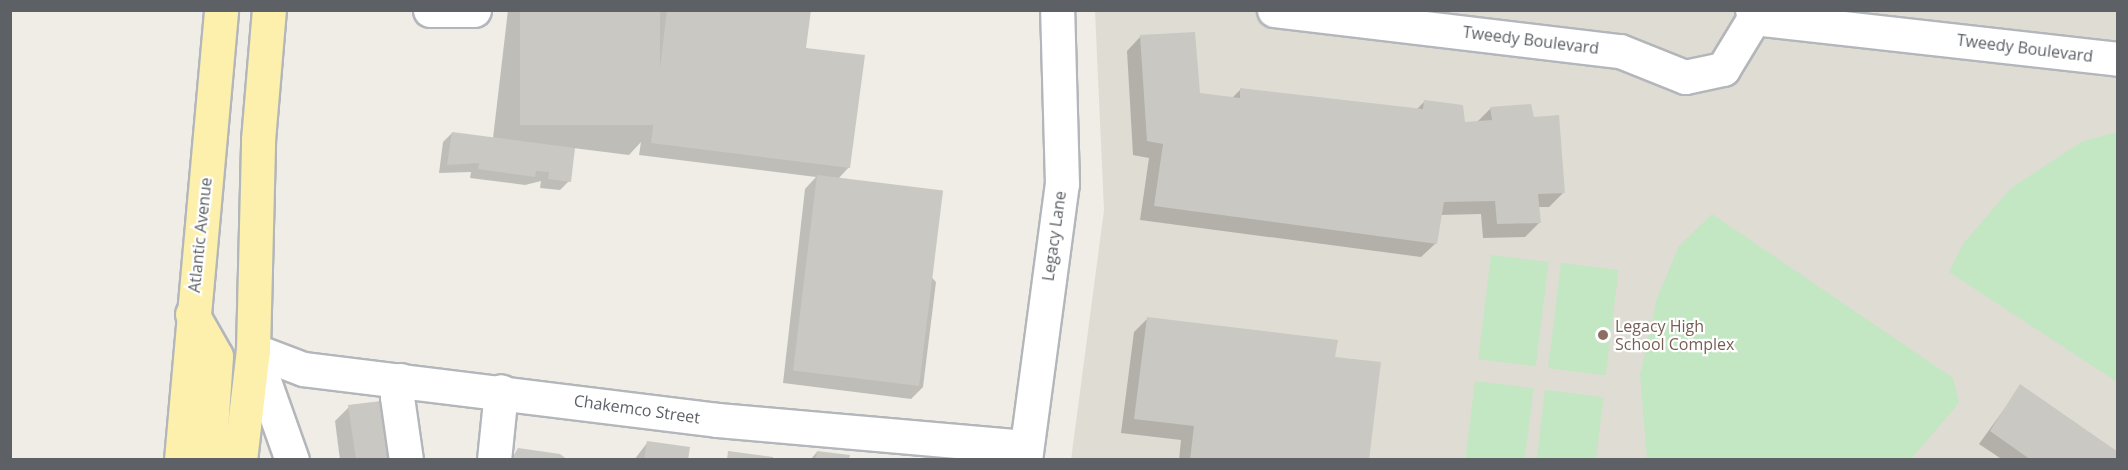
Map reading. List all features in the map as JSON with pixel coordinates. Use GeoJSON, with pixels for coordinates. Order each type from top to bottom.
{"type":"FeatureCollection","features":[{"type":"Feature","properties":{"kind":"main road","name":"Atlantic Avenue"},"geometry":{"type":"LineString","coordinates":[[182,459],[192,315],[221,10]]}},
{"type":"Feature","properties":{"kind":"main road"},"geometry":{"type":"LineString","coordinates":[[240,459],[253,350],[258,140],[269,10]]}},
{"type":"Feature","properties":{"kind":"main road"},"geometry":{"type":"LineString","coordinates":[[192,315],[216,356],[209,459]]}},
{"type":"Feature","properties":{"kind":"street"},"geometry":{"type":"LineString","coordinates":[[430,10],[474,10]]}},
{"type":"Feature","properties":{"kind":"street","name":"Legacy Lane"},"geometry":{"type":"LineString","coordinates":[[1025,453],[1062,184],[1057,10]]}},
{"type":"Feature","properties":{"kind":"street","name":"Tweedy Boulevard"},"geometry":{"type":"LineString","coordinates":[[1274,10],[1620,51],[1685,77],[1723,69],[1753,14],[2118,59]]}},
{"type":"Feature","properties":{"kind":"street","name":"Chakemco Street"},"geometry":{"type":"LineString","coordinates":[[253,350],[297,368],[501,391],[717,420],[1025,453]]}},
{"type":"Feature","properties":{"kind":"street"},"geometry":{"type":"LineString","coordinates":[[253,350],[292,459]]}},
{"type":"Feature","properties":{"kind":"street"},"geometry":{"type":"LineString","coordinates":[[400,380],[397,397],[406,459]]}},
{"type":"Feature","properties":{"kind":"street"},"geometry":{"type":"LineString","coordinates":[[494,459],[501,391]]}},
{"type":"Feature","properties":{"kind":"shaded area","name":"Legacy High School Complex"},"geometry":{"type":"Polygon","coordinates":[[[1095,11],[2117,11],[2117,459],[1071,460],[1104,210],[1095,11]]]}},
{"type":"Feature","properties":{"kind":"green space"},"geometry":{"type":"Polygon","coordinates":[[[2118,132],[2117,382],[1949,272],[1963,244],[2011,188],[2083,141],[2118,132]]]}},
{"type":"Feature","properties":{"kind":"green space"},"geometry":{"type":"Polygon","coordinates":[[[1712,214],[1953,378],[1959,403],[1911,459],[1647,459],[1640,375],[1657,298],[1679,246],[1712,214]]]}},
{"type":"Feature","properties":{"kind":"green space"},"geometry":{"type":"Polygon","coordinates":[[[1491,255],[1549,262],[1536,366],[1478,359],[1491,255]]]}},
{"type":"Feature","properties":{"kind":"green space"},"geometry":{"type":"Polygon","coordinates":[[[1561,263],[1619,270],[1606,375],[1548,368],[1561,263]]]}},
{"type":"Feature","properties":{"kind":"green space"},"geometry":{"type":"Polygon","coordinates":[[[1475,381],[1534,388],[1525,460],[1465,459],[1475,381]]]}},
{"type":"Feature","properties":{"kind":"green space"},"geometry":{"type":"Polygon","coordinates":[[[1545,390],[1604,397],[1596,460],[1536,459],[1545,390]]]}},
{"type":"Feature","properties":{"kind":"building"},"geometry":{"type":"Polygon","coordinates":[[[520,10],[660,10],[660,125],[520,125],[520,10]]]}},
{"type":"Feature","properties":{"kind":"building"},"geometry":{"type":"Polygon","coordinates":[[[667,10],[811,10],[806,48],[865,55],[850,168],[651,143],[667,10]]]}},
{"type":"Feature","properties":{"kind":"building"},"geometry":{"type":"Polygon","coordinates":[[[1195,32],[1200,93],[1240,98],[1240,88],[1423,109],[1424,100],[1463,105],[1465,122],[1492,120],[1490,107],[1531,104],[1534,117],[1559,115],[1565,193],[1538,194],[1541,223],[1497,224],[1495,201],[1444,202],[1437,244],[1154,206],[1163,144],[1147,141],[1140,35],[1195,32]]]}},
{"type":"Feature","properties":{"kind":"building"},"geometry":{"type":"Polygon","coordinates":[[[452,132],[575,148],[571,182],[548,179],[549,172],[536,171],[535,177],[478,169],[479,163],[447,165],[452,132]]]}},
{"type":"Feature","properties":{"kind":"building"},"geometry":{"type":"Polygon","coordinates":[[[817,175],[943,190],[919,386],[793,371],[817,175]]]}},
{"type":"Feature","properties":{"kind":"building"},"geometry":{"type":"Polygon","coordinates":[[[1147,317],[1338,340],[1335,357],[1381,362],[1369,460],[1190,460],[1194,426],[1134,419],[1147,317]]]}},
{"type":"Feature","properties":{"kind":"building"},"geometry":{"type":"Polygon","coordinates":[[[2020,384],[2118,452],[2118,460],[2031,460],[1990,431],[2020,384]]]}},
{"type":"Feature","properties":{"kind":"building"},"geometry":{"type":"Polygon","coordinates":[[[381,401],[382,408],[391,407],[393,418],[383,419],[389,460],[356,460],[348,405],[381,401]]]}},
{"type":"Feature","properties":{"kind":"building"},"geometry":{"type":"Polygon","coordinates":[[[647,441],[690,447],[688,460],[644,460],[647,441]]]}},
{"type":"Feature","properties":{"kind":"building"},"geometry":{"type":"Polygon","coordinates":[[[518,448],[560,454],[568,460],[511,460],[518,448]]]}},
{"type":"Feature","properties":{"kind":"building"},"geometry":{"type":"Polygon","coordinates":[[[728,451],[773,457],[773,460],[727,460],[728,451]]]}},
{"type":"Feature","properties":{"kind":"building"},"geometry":{"type":"Polygon","coordinates":[[[817,451],[850,455],[849,460],[816,460],[817,451]]]}},
{"type":"Feature","properties":{"kind":"place","name":"Legacy High School Complex"},"geometry":{"type":"Point","coordinates":[1603,335]}}]}
